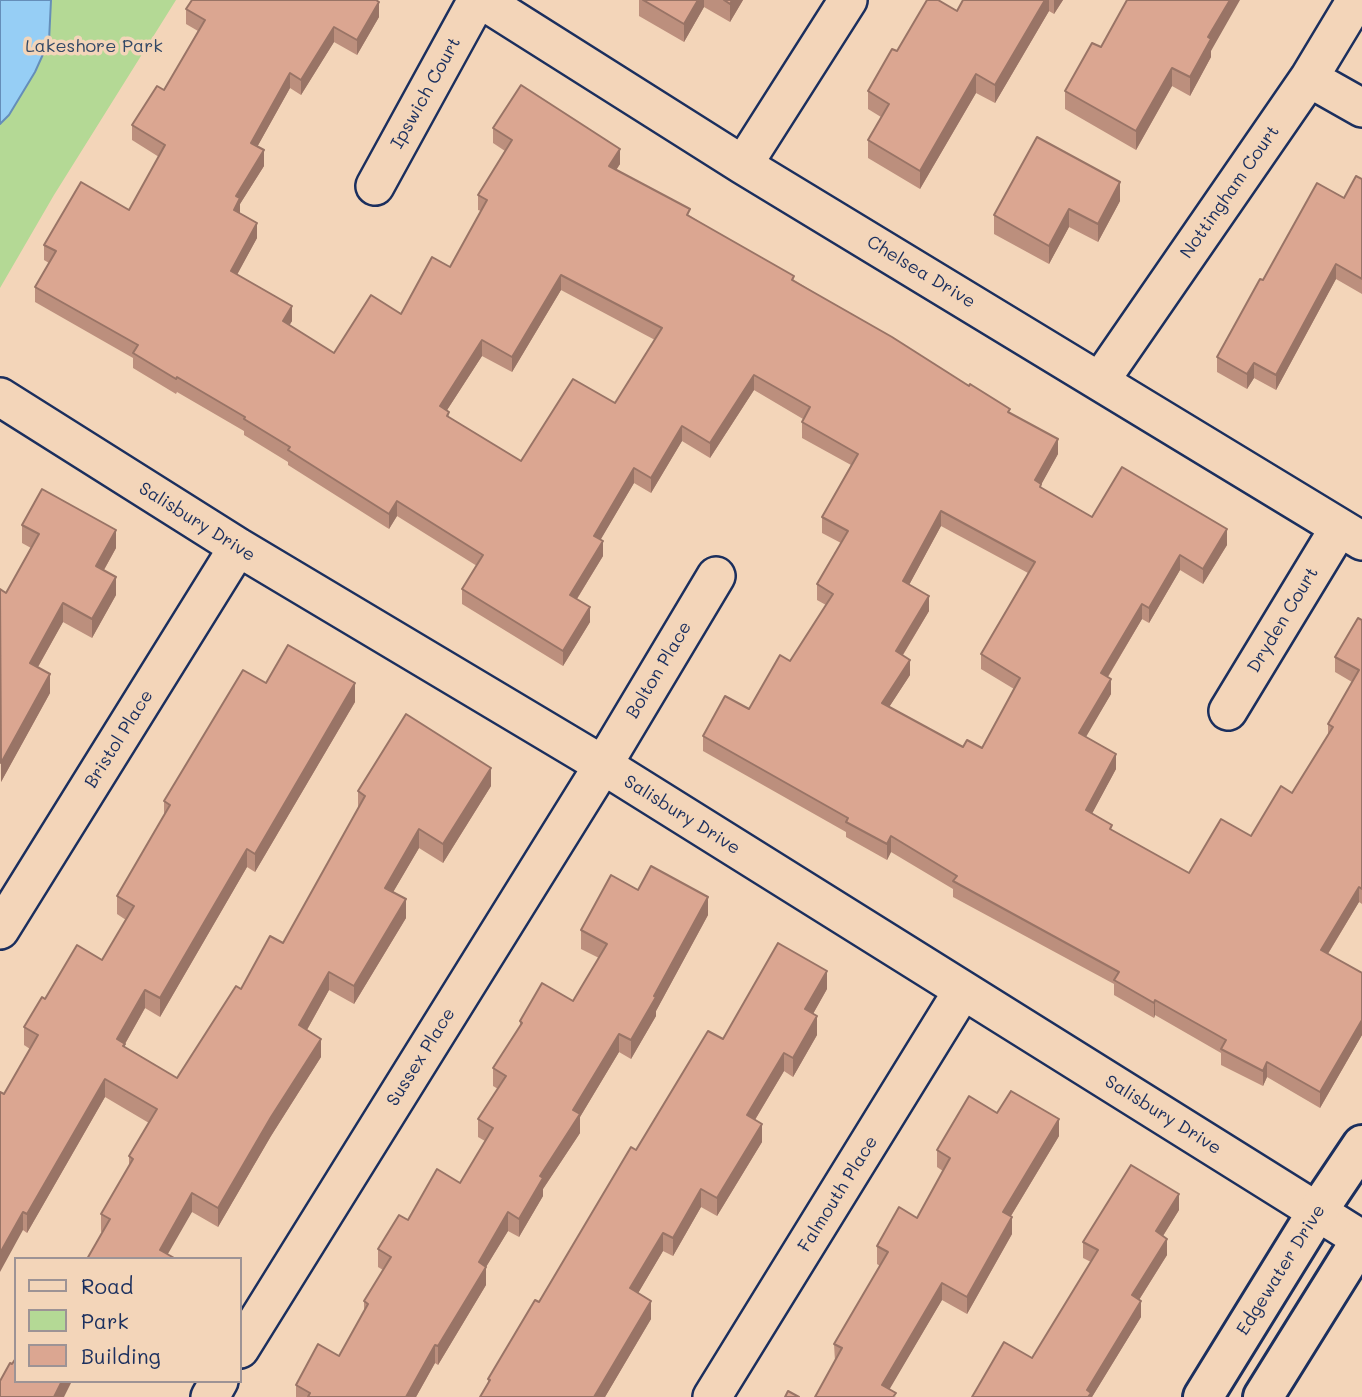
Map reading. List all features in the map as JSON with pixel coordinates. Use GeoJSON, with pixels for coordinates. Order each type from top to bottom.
{"type":"FeatureCollection","features":[{"type":"Feature","properties":{"kind":"street","name":"Chelsea Drive"},"geometry":{"type":"LineString","coordinates":[[479,0],[743,165],[1350,535]]}},
{"type":"Feature","properties":{"kind":"street","name":"Ipswich Court"},"geometry":{"type":"LineString","coordinates":[[375,186],[479,0]]}},
{"type":"Feature","properties":{"kind":"street"},"geometry":{"type":"LineString","coordinates":[[743,165],[848,0]]}},
{"type":"Feature","properties":{"kind":"street","name":"Nottingham Court"},"geometry":{"type":"LineString","coordinates":[[1100,381],[1309,78],[1356,0]]}},
{"type":"Feature","properties":{"kind":"street"},"geometry":{"type":"LineString","coordinates":[[1309,78],[1362,108]]}},
{"type":"Feature","properties":{"kind":"street","name":"Salisbury Drive"},"geometry":{"type":"LineString","coordinates":[[0,397],[238,547],[603,765],[1362,1239]]}},
{"type":"Feature","properties":{"kind":"street","name":"Dryden Court"},"geometry":{"type":"LineString","coordinates":[[1228,711],[1350,535]]}},
{"type":"Feature","properties":{"kind":"street","name":"Bristol Place"},"geometry":{"type":"LineString","coordinates":[[0,930],[238,547]]}},
{"type":"Feature","properties":{"kind":"street","name":"Bolton Place"},"geometry":{"type":"LineString","coordinates":[[603,765],[716,576]]}},
{"type":"Feature","properties":{"kind":"street","name":"Sussex Place"},"geometry":{"type":"LineString","coordinates":[[242,1346],[603,765]]}},
{"type":"Feature","properties":{"kind":"street","name":"Falmouth Place"},"geometry":{"type":"LineString","coordinates":[[712,1397],[963,990]]}},
{"type":"Feature","properties":{"kind":"street","name":"Edgewater Drive"},"geometry":{"type":"LineString","coordinates":[[1203,1397],[1317,1212],[1362,1145]]}},
{"type":"Feature","properties":{"kind":"street"},"geometry":{"type":"LineString","coordinates":[[1263,1397],[1362,1239]]}},
{"type":"Feature","properties":{"kind":"green space","name":"Lakeshore Park"},"geometry":{"type":"Polygon","coordinates":[[[51,0],[176,0],[54,195],[0,288],[0,124],[9,115],[35,72],[49,41],[51,0]]]}},
{"type":"Feature","properties":{"kind":"water"},"geometry":{"type":"Polygon","coordinates":[[[0,0],[51,0],[49,41],[35,72],[9,115],[0,124],[0,0]]]}},
{"type":"Feature","properties":{"kind":"building"},"geometry":{"type":"Polygon","coordinates":[[[192,0],[379,2],[357,40],[334,27],[301,80],[290,73],[251,143],[264,150],[236,196],[240,198],[234,210],[257,223],[231,271],[292,306],[283,321],[334,353],[371,295],[401,314],[432,257],[450,267],[487,200],[478,195],[512,140],[493,128],[521,85],[620,149],[609,166],[690,209],[687,215],[794,276],[792,280],[892,337],[969,386],[970,384],[1010,409],[1008,412],[1058,439],[1035,480],[1041,484],[1040,487],[1092,517],[1122,467],[1227,529],[1203,569],[1180,555],[1149,608],[1142,604],[1101,673],[1111,679],[1079,733],[1116,754],[1086,810],[1112,825],[1110,829],[1189,873],[1221,819],[1251,836],[1281,786],[1292,793],[1333,727],[1328,724],[1359,670],[1335,657],[1358,618],[1362,620],[1362,889],[1359,887],[1321,950],[1362,973],[1362,1020],[1320,1092],[1267,1062],[1263,1071],[1221,1049],[1226,1040],[1114,980],[1119,972],[953,881],[957,876],[891,836],[887,844],[846,822],[848,818],[703,736],[725,696],[749,709],[780,655],[790,661],[833,594],[817,584],[848,531],[822,517],[858,454],[802,422],[810,407],[754,375],[710,443],[682,426],[651,478],[634,468],[594,536],[603,541],[570,595],[590,607],[563,651],[462,589],[483,555],[397,501],[389,514],[288,450],[290,447],[244,419],[245,417],[133,353],[138,345],[35,287],[56,251],[44,245],[81,182],[129,210],[165,145],[132,125],[157,86],[164,90],[205,20],[186,9],[192,0]],[[561,275],[512,357],[482,340],[440,406],[449,412],[447,416],[521,461],[573,379],[615,403],[662,328],[561,275]],[[941,511],[903,581],[929,596],[896,651],[910,660],[882,703],[963,747],[967,740],[982,748],[1020,678],[981,654],[1035,562],[941,511]]]}},
{"type":"Feature","properties":{"kind":"building"},"geometry":{"type":"Polygon","coordinates":[[[643,0],[698,0],[684,24],[643,0]]]}},
{"type":"Feature","properties":{"kind":"building"},"geometry":{"type":"Polygon","coordinates":[[[927,0],[938,0],[957,11],[963,0],[1045,0],[995,85],[976,74],[920,171],[868,140],[889,104],[868,91],[892,49],[897,51],[927,0]]]}},
{"type":"Feature","properties":{"kind":"building"},"geometry":{"type":"Polygon","coordinates":[[[1127,0],[1230,0],[1208,37],[1211,39],[1190,77],[1172,68],[1136,131],[1065,91],[1092,43],[1101,47],[1127,0]]]}},
{"type":"Feature","properties":{"kind":"building"},"geometry":{"type":"Polygon","coordinates":[[[1037,137],[1120,182],[1098,224],[1069,209],[1049,246],[994,215],[1037,137]]]}},
{"type":"Feature","properties":{"kind":"building"},"geometry":{"type":"Polygon","coordinates":[[[1356,176],[1362,179],[1362,279],[1336,264],[1276,375],[1254,363],[1247,374],[1217,357],[1317,183],[1344,198],[1356,176]]]}},
{"type":"Feature","properties":{"kind":"building"},"geometry":{"type":"Polygon","coordinates":[[[42,489],[116,530],[96,566],[116,577],[92,619],[63,603],[30,663],[50,674],[1,763],[0,589],[6,593],[39,534],[22,525],[42,489]]]}},
{"type":"Feature","properties":{"kind":"building"},"geometry":{"type":"Polygon","coordinates":[[[288,645],[355,683],[255,854],[247,849],[160,998],[145,990],[117,1039],[125,1044],[123,1046],[177,1078],[236,986],[241,989],[270,936],[283,943],[365,796],[358,791],[406,714],[491,768],[443,844],[419,829],[385,888],[406,899],[354,986],[329,972],[299,1025],[321,1039],[271,1117],[218,1208],[192,1193],[160,1250],[172,1257],[88,1257],[110,1219],[101,1214],[133,1159],[129,1156],[157,1109],[105,1079],[27,1214],[23,1212],[0,1253],[0,1092],[4,1094],[38,1035],[24,1027],[42,997],[45,999],[77,945],[102,960],[134,906],[117,896],[170,805],[164,801],[243,670],[266,683],[288,645]]]}},
{"type":"Feature","properties":{"kind":"building"},"geometry":{"type":"Polygon","coordinates":[[[651,866],[708,897],[631,1040],[619,1034],[573,1110],[580,1114],[540,1176],[543,1178],[519,1219],[508,1212],[479,1262],[486,1267],[438,1346],[435,1345],[406,1397],[308,1397],[310,1393],[296,1385],[318,1344],[339,1356],[368,1304],[364,1301],[391,1257],[378,1249],[399,1215],[408,1220],[437,1169],[460,1183],[493,1128],[478,1119],[506,1076],[493,1068],[522,1023],[520,1021],[542,983],[573,1001],[607,944],[581,930],[611,875],[638,890],[651,866]]]}},
{"type":"Feature","properties":{"kind":"building"},"geometry":{"type":"Polygon","coordinates":[[[778,943],[827,971],[805,1009],[817,1016],[793,1058],[784,1053],[747,1115],[762,1124],[717,1198],[701,1189],[673,1238],[663,1233],[630,1288],[651,1301],[594,1397],[480,1397],[535,1300],[539,1302],[631,1147],[636,1150],[708,1031],[723,1039],[778,943]]]}},
{"type":"Feature","properties":{"kind":"building"},"geometry":{"type":"Polygon","coordinates":[[[1011,1091],[1059,1119],[1003,1212],[1012,1217],[967,1297],[942,1283],[882,1385],[896,1393],[893,1397],[815,1397],[842,1348],[834,1344],[888,1252],[877,1246],[899,1207],[917,1218],[950,1158],[937,1150],[969,1096],[997,1113],[1011,1091]]]}},
{"type":"Feature","properties":{"kind":"building"},"geometry":{"type":"Polygon","coordinates":[[[1131,1165],[1179,1194],[1156,1231],[1167,1239],[1132,1295],[1141,1301],[1087,1390],[1091,1393],[1088,1397],[972,1397],[1004,1342],[1032,1358],[1098,1250],[1083,1242],[1131,1165]]]}},
{"type":"Feature","properties":{"kind":"building"},"geometry":{"type":"Polygon","coordinates":[[[14,1361],[14,1383],[61,1383],[54,1397],[0,1397],[0,1381],[10,1363],[14,1361]]]}},
{"type":"Feature","properties":{"kind":"building"},"geometry":{"type":"Polygon","coordinates":[[[788,1391],[799,1397],[785,1397],[788,1391]]]}}]}
